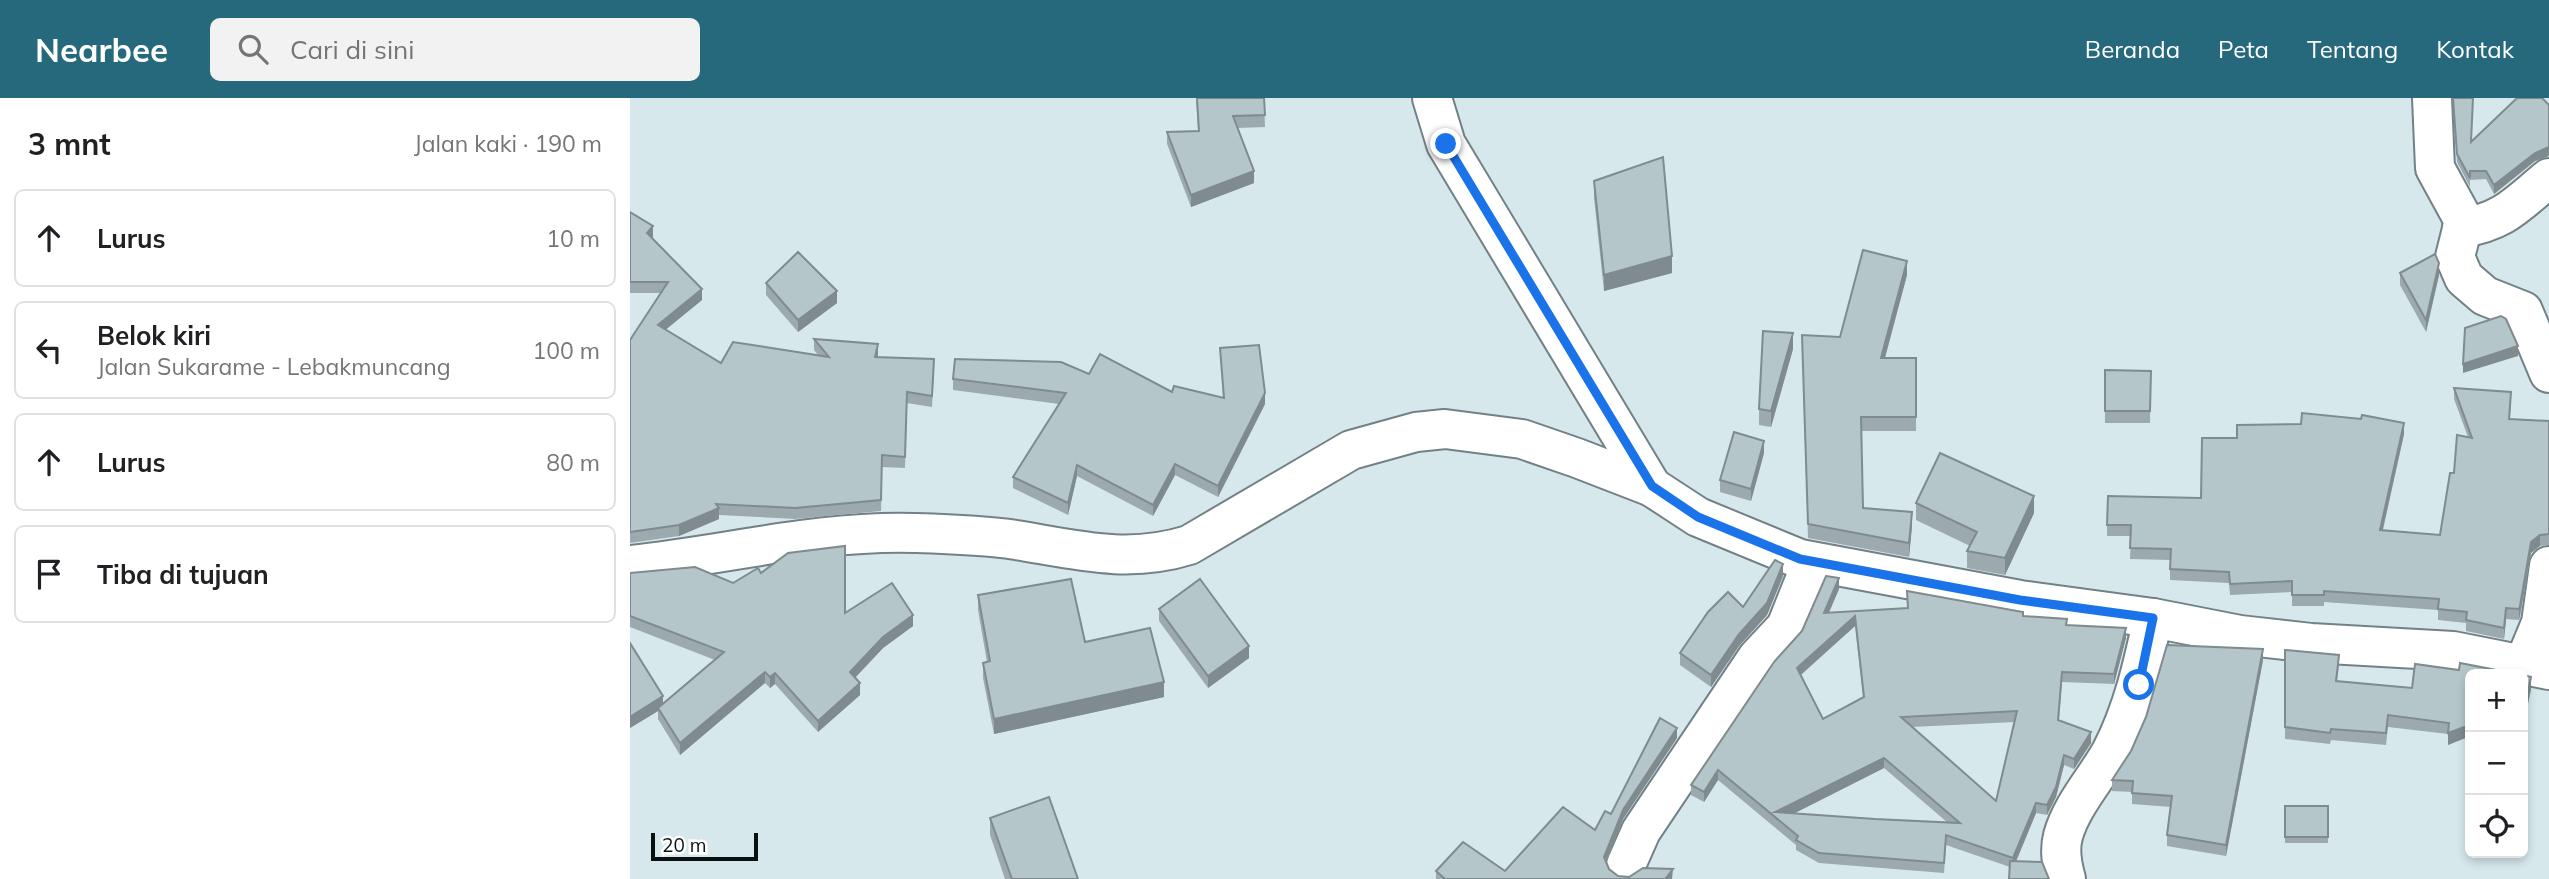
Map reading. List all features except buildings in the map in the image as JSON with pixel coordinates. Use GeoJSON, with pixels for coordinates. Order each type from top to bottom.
{"type":"FeatureCollection","features":[{"type":"Feature","properties":{"kind":"street"},"geometry":{"type":"LineString","coordinates":[[1433,98],[1446,144],[1652,486]]}},
{"type":"Feature","properties":{"kind":"street"},"geometry":{"type":"LineString","coordinates":[[2432,98],[2435,168],[2464,221],[2455,257],[2464,278],[2485,296],[2523,311],[2549,373]]}},
{"type":"Feature","properties":{"kind":"street"},"geometry":{"type":"LineString","coordinates":[[2462,228],[2490,223],[2501,217],[2549,178]]}},
{"type":"Feature","properties":{"kind":"street"},"geometry":{"type":"LineString","coordinates":[[630,565],[700,558],[812,538],[867,534],[915,533],[1012,540],[1084,552],[1139,557],[1163,553],[1189,545],[1351,450],[1416,432],[1445,429],[1522,439],[1652,486],[1698,517],[1760,545],[1812,562],[2020,600],[2153,618],[2240,635],[2311,643],[2453,651],[2537,667],[2549,566]]}},
{"type":"Feature","properties":{"kind":"street"},"geometry":{"type":"LineString","coordinates":[[1626,865],[1641,831],[1682,769],[1757,658],[1786,627],[1812,562]]}},
{"type":"Feature","properties":{"kind":"street"},"geometry":{"type":"LineString","coordinates":[[2066,879],[2061,856],[2064,832],[2116,739],[2139,685],[2153,618]]}},
{"type":"Feature","properties":{"kind":"route"},"geometry":{"type":"LineString","coordinates":[[1446,144],[1652,486],[1698,517],[1760,545],[1800,559],[2020,600],[2153,618],[2139,685]]}}]}
